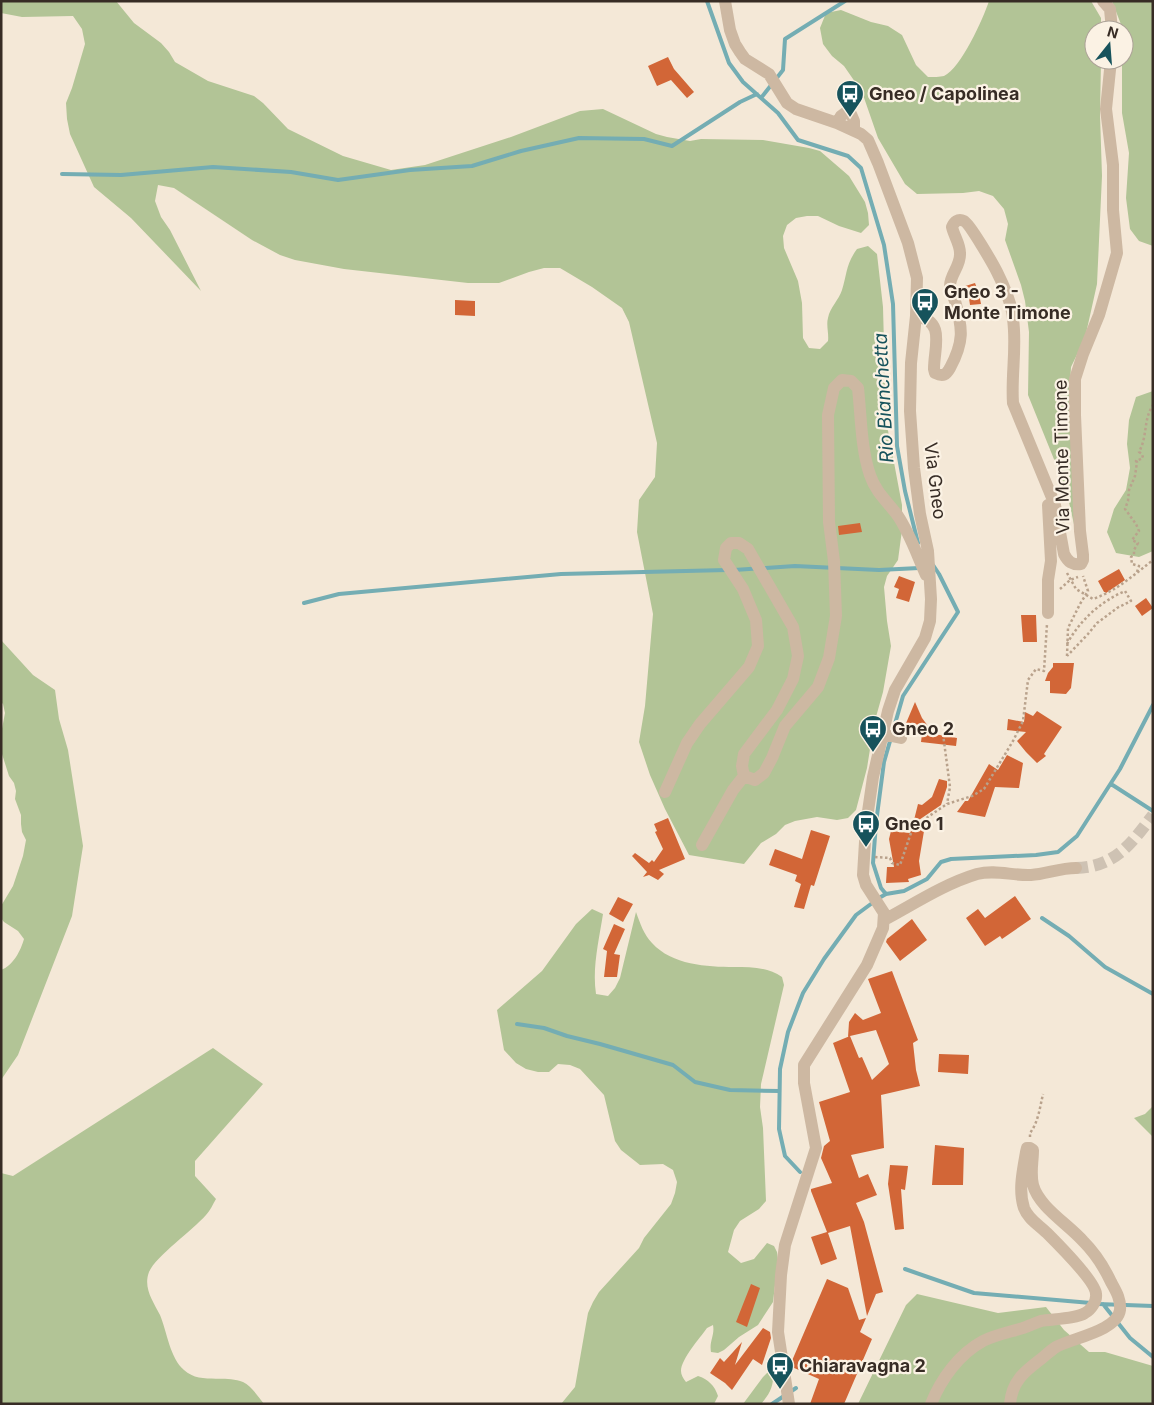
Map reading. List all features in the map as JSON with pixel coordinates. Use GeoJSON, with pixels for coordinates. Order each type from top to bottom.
{"type":"FeatureCollection","features":[{"type":"Feature","properties":{"kind":"street","name":"Via Gneo"},"geometry":{"type":"LineString","coordinates":[[725,1],[727,19],[735,44],[745,59],[769,74],[787,103],[796,109],[837,122],[861,134],[868,140],[908,244],[917,278],[916,316],[911,363],[910,411],[914,468],[920,514],[928,551],[932,599],[930,621],[925,638],[895,690],[888,711],[873,777],[866,825],[863,875],[866,886],[884,916]]}},
{"type":"Feature","properties":{"kind":"street"},"geometry":{"type":"LineString","coordinates":[[1103,1],[1110,9],[1111,20]]}},
{"type":"Feature","properties":{"kind":"street","name":"Via Monte Timone"},"geometry":{"type":"LineString","coordinates":[[916,316],[926,318],[932,324],[937,334],[934,369],[935,373],[945,375],[955,360],[961,345],[962,331],[955,301],[950,289],[950,281],[957,268],[960,253],[952,227],[958,220],[963,221],[971,230],[997,272],[1008,302],[1013,318],[1015,349],[1012,387],[1013,403],[1055,504],[1064,554],[1071,563],[1081,564],[1083,555],[1075,416],[1075,379],[1082,354],[1099,315],[1117,253],[1113,165],[1106,109],[1110,70]]}},
{"type":"Feature","properties":{"kind":"street"},"geometry":{"type":"LineString","coordinates":[[744,776],[755,780],[764,772],[785,726],[818,687],[829,658],[836,616],[834,561],[829,522],[828,415],[834,388],[842,380],[851,381],[858,388],[864,449],[870,475],[877,492],[897,516],[911,540],[930,583]]}},
{"type":"Feature","properties":{"kind":"street","name":"Via Monte Timone"},"geometry":{"type":"LineString","coordinates":[[1048,612],[1050,561],[1049,493]]}},
{"type":"Feature","properties":{"kind":"street"},"geometry":{"type":"LineString","coordinates":[[665,792],[687,743],[700,724],[749,667],[758,646],[756,620],[744,589],[724,560],[726,548],[731,543],[739,544],[748,549],[793,628],[798,656],[793,679],[777,710],[744,754],[742,766],[744,776],[733,790],[702,845]]}},
{"type":"Feature","properties":{"kind":"street"},"geometry":{"type":"LineString","coordinates":[[882,734],[900,738]]}},
{"type":"Feature","properties":{"kind":"street"},"geometry":{"type":"LineString","coordinates":[[789,1404],[778,1332],[781,1275],[786,1245],[816,1148],[804,1083],[804,1065],[867,965],[883,928],[884,916],[978,874],[993,872],[1029,875],[1062,868],[1076,868]]}},
{"type":"Feature","properties":{"kind":"street"},"geometry":{"type":"LineString","coordinates":[[1014,884],[1029,875]]}},
{"type":"Feature","properties":{"kind":"street"},"geometry":{"type":"LineString","coordinates":[[931,1404],[937,1389],[960,1358],[973,1347],[985,1340],[1040,1322],[1083,1315],[1094,1302],[1097,1294],[1091,1282],[1046,1232],[1033,1221],[1025,1210],[1022,1198],[1023,1167],[1027,1148],[1031,1148],[1033,1150],[1032,1178],[1037,1193],[1052,1211],[1095,1254],[1119,1298],[1120,1313],[1110,1325],[1056,1347],[1033,1365],[1017,1381],[1010,1404]]}},
{"type":"Feature","properties":{"kind":"path"},"geometry":{"type":"LineString","coordinates":[[1137,572],[1138,566],[1132,564],[1131,557],[1134,555],[1138,543],[1132,540],[1139,531],[1125,509],[1128,501],[1128,490],[1133,482],[1136,470],[1136,460],[1143,458],[1139,452],[1145,434],[1148,412],[1153,405]]}},
{"type":"Feature","properties":{"kind":"path"},"geometry":{"type":"LineString","coordinates":[[1058,591],[1070,580],[1076,589],[1093,599],[1118,587],[1153,560]]}},
{"type":"Feature","properties":{"kind":"path"},"geometry":{"type":"LineString","coordinates":[[1066,644],[1092,610],[1125,591],[1131,601],[1117,608],[1097,623],[1067,656],[1066,644],[1068,628],[1088,591],[1082,576]]}},
{"type":"Feature","properties":{"kind":"path"},"geometry":{"type":"LineString","coordinates":[[890,858],[892,863],[900,865],[913,827],[947,804],[972,796],[984,789],[1014,741],[1023,721],[1028,680],[1036,669],[1044,671],[1048,612]]}},
{"type":"Feature","properties":{"kind":"path"},"geometry":{"type":"LineString","coordinates":[[943,734],[950,787],[947,804]]}},
{"type":"Feature","properties":{"kind":"path"},"geometry":{"type":"LineString","coordinates":[[1027,1148],[1043,1094]]}},
{"type":"Feature","properties":{"kind":"green space"},"geometry":{"type":"Polygon","coordinates":[[[1,1],[116,1],[134,23],[161,43],[175,62],[208,81],[254,96],[288,129],[343,156],[391,170],[425,165],[511,137],[580,111],[603,109],[656,134],[667,137],[690,141],[701,139],[763,140],[809,148],[820,151],[849,176],[865,202],[868,213],[869,225],[861,233],[839,226],[818,216],[807,216],[796,218],[787,225],[783,236],[784,248],[798,281],[802,303],[803,338],[809,348],[820,349],[828,341],[827,324],[829,314],[841,294],[853,254],[857,249],[868,246],[877,254],[883,307],[886,420],[902,505],[902,530],[898,560],[887,576],[884,587],[891,646],[883,692],[874,724],[867,768],[856,810],[848,818],[837,820],[817,817],[785,825],[776,834],[761,843],[744,864],[689,855],[665,809],[650,775],[639,742],[645,706],[653,614],[637,532],[639,500],[655,477],[657,443],[629,322],[622,308],[560,268],[544,268],[499,283],[468,283],[344,269],[295,260],[280,255],[252,240],[174,188],[158,185],[155,201],[161,217],[170,230],[201,291],[131,218],[94,187],[70,134],[67,119],[66,103],[85,44],[82,29],[73,16],[22,17],[1,13],[1,1]]]}},
{"type":"Feature","properties":{"kind":"green space"},"geometry":{"type":"Polygon","coordinates":[[[989,1],[1091,1],[1101,18],[1101,20],[1084,20],[1084,70],[1101,70],[1102,176],[1097,284],[1085,338],[1071,367],[1070,385],[1076,533],[1066,489],[1028,395],[1029,332],[1025,301],[1005,240],[1008,224],[1004,209],[993,196],[979,191],[917,194],[905,184],[878,138],[862,92],[844,66],[832,56],[823,44],[820,28],[826,13],[841,10],[871,22],[888,26],[902,35],[916,65],[928,77],[944,76],[951,71],[964,54],[989,1]]]}},
{"type":"Feature","properties":{"kind":"green space"},"geometry":{"type":"Polygon","coordinates":[[[1112,1],[1153,1],[1153,246],[1139,241],[1130,229],[1126,198],[1129,153],[1122,113],[1122,70],[1134,70],[1134,20],[1119,20],[1112,1]]]}},
{"type":"Feature","properties":{"kind":"green space"},"geometry":{"type":"Polygon","coordinates":[[[1153,391],[1153,551],[1139,557],[1116,553],[1107,532],[1114,509],[1126,490],[1130,468],[1127,444],[1129,420],[1136,397],[1153,391]]]}},
{"type":"Feature","properties":{"kind":"green space"},"geometry":{"type":"Polygon","coordinates":[[[1,640],[33,675],[55,690],[59,719],[68,750],[83,846],[72,916],[18,1055],[1,1080],[1,970],[9,965],[19,953],[24,939],[18,931],[1,918],[1,906],[13,886],[26,840],[22,832],[21,815],[15,799],[14,783],[9,776],[2,754],[1,734],[5,713],[1,702],[1,640]]]}},
{"type":"Feature","properties":{"kind":"green space"},"geometry":{"type":"Polygon","coordinates":[[[592,909],[603,914],[595,964],[596,994],[608,996],[620,978],[636,912],[642,929],[649,940],[669,956],[701,965],[765,969],[782,977],[784,985],[761,1084],[760,1107],[763,1128],[766,1201],[759,1209],[740,1221],[734,1230],[728,1252],[741,1263],[754,1259],[767,1243],[774,1246],[778,1260],[773,1302],[758,1325],[739,1337],[724,1350],[718,1353],[711,1352],[713,1325],[707,1328],[687,1355],[682,1366],[682,1376],[686,1382],[698,1376],[708,1381],[718,1396],[714,1404],[561,1404],[575,1387],[588,1313],[593,1302],[599,1292],[639,1248],[644,1238],[671,1204],[677,1182],[673,1170],[663,1164],[640,1165],[621,1150],[615,1141],[604,1095],[580,1069],[570,1065],[558,1064],[549,1072],[526,1069],[516,1063],[504,1050],[497,1010],[542,971],[576,924],[592,909]]]}},
{"type":"Feature","properties":{"kind":"green space"},"geometry":{"type":"Polygon","coordinates":[[[213,1048],[263,1084],[195,1161],[195,1176],[216,1199],[206,1215],[159,1258],[149,1272],[147,1284],[160,1315],[172,1352],[179,1365],[197,1377],[243,1382],[252,1389],[264,1404],[1,1404],[1,1173],[13,1176],[213,1048]]]}},
{"type":"Feature","properties":{"kind":"green space"},"geometry":{"type":"Polygon","coordinates":[[[1153,1106],[1153,1137],[1134,1118],[1145,1114],[1153,1106]]]}},
{"type":"Feature","properties":{"kind":"green space"},"geometry":{"type":"Polygon","coordinates":[[[917,1294],[998,1313],[1046,1307],[1064,1330],[1089,1352],[1105,1352],[1153,1366],[1153,1404],[858,1404],[906,1305],[917,1294]]]}},
{"type":"Feature","properties":{"kind":"green space"},"geometry":{"type":"Polygon","coordinates":[[[768,1372],[773,1378],[773,1382],[770,1392],[764,1401],[761,1404],[743,1404],[763,1377],[768,1372]]]}},
{"type":"Feature","properties":{"kind":"building"},"geometry":{"type":"Polygon","coordinates":[[[668,57],[674,69],[694,92],[687,98],[671,80],[657,86],[648,66],[668,57]]]}},
{"type":"Feature","properties":{"kind":"building"},"geometry":{"type":"Polygon","coordinates":[[[975,283],[981,304],[970,305],[969,298],[963,300],[959,288],[975,283]]]}},
{"type":"Feature","properties":{"kind":"building"},"geometry":{"type":"Polygon","coordinates":[[[455,300],[475,301],[475,316],[455,315],[455,300]]]}},
{"type":"Feature","properties":{"kind":"building"},"geometry":{"type":"Polygon","coordinates":[[[860,523],[862,532],[839,535],[838,526],[860,523]]]}},
{"type":"Feature","properties":{"kind":"building"},"geometry":{"type":"Polygon","coordinates":[[[1119,569],[1125,580],[1106,593],[1104,592],[1098,581],[1119,569]]]}},
{"type":"Feature","properties":{"kind":"building"},"geometry":{"type":"Polygon","coordinates":[[[899,576],[915,582],[909,602],[896,598],[899,589],[894,587],[899,576]]]}},
{"type":"Feature","properties":{"kind":"building"},"geometry":{"type":"Polygon","coordinates":[[[1146,598],[1153,608],[1142,616],[1135,606],[1146,598]]]}},
{"type":"Feature","properties":{"kind":"building"},"geometry":{"type":"Polygon","coordinates":[[[1021,615],[1036,615],[1037,642],[1023,642],[1021,615]]]}},
{"type":"Feature","properties":{"kind":"building"},"geometry":{"type":"Polygon","coordinates":[[[1053,663],[1074,663],[1071,688],[1066,694],[1050,693],[1050,681],[1045,681],[1053,667],[1053,663]]]}},
{"type":"Feature","properties":{"kind":"building"},"geometry":{"type":"Polygon","coordinates":[[[915,702],[922,718],[934,734],[957,738],[956,746],[921,742],[922,734],[904,728],[915,702]]]}},
{"type":"Feature","properties":{"kind":"building"},"geometry":{"type":"Polygon","coordinates":[[[1037,711],[1062,727],[1044,754],[1046,756],[1037,763],[1017,741],[1026,732],[1007,730],[1008,719],[1024,722],[1025,712],[1033,716],[1037,711]]]}},
{"type":"Feature","properties":{"kind":"building"},"geometry":{"type":"Polygon","coordinates":[[[1007,755],[1023,763],[1019,788],[995,787],[985,817],[957,812],[965,801],[968,801],[989,764],[998,770],[1007,755]]]}},
{"type":"Feature","properties":{"kind":"building"},"geometry":{"type":"Polygon","coordinates":[[[939,779],[947,781],[941,805],[913,824],[918,804],[922,805],[932,797],[939,779]]]}},
{"type":"Feature","properties":{"kind":"building"},"geometry":{"type":"Polygon","coordinates":[[[668,818],[685,859],[659,870],[664,874],[658,880],[649,875],[643,877],[647,872],[632,856],[635,853],[649,863],[652,860],[654,862],[663,849],[655,832],[657,831],[654,824],[668,818]]]}},
{"type":"Feature","properties":{"kind":"building"},"geometry":{"type":"Polygon","coordinates":[[[912,828],[924,831],[919,861],[921,875],[908,879],[909,882],[886,883],[887,867],[894,867],[889,839],[891,831],[910,833],[912,828]]]}},
{"type":"Feature","properties":{"kind":"building"},"geometry":{"type":"Polygon","coordinates":[[[811,830],[830,836],[814,886],[811,885],[804,909],[794,907],[801,884],[795,881],[797,875],[769,865],[775,849],[802,859],[811,830]]]}},
{"type":"Feature","properties":{"kind":"building"},"geometry":{"type":"Polygon","coordinates":[[[1015,896],[1031,919],[1002,939],[1000,936],[985,946],[966,918],[978,909],[985,918],[1015,896]]]}},
{"type":"Feature","properties":{"kind":"building"},"geometry":{"type":"Polygon","coordinates":[[[618,897],[633,904],[623,922],[609,914],[618,897]]]}},
{"type":"Feature","properties":{"kind":"building"},"geometry":{"type":"Polygon","coordinates":[[[912,919],[927,940],[900,961],[886,942],[887,939],[912,919]]]}},
{"type":"Feature","properties":{"kind":"building"},"geometry":{"type":"Polygon","coordinates":[[[614,924],[625,929],[614,954],[620,955],[617,977],[604,977],[607,951],[603,949],[614,924]]]}},
{"type":"Feature","properties":{"kind":"building"},"geometry":{"type":"Polygon","coordinates":[[[892,971],[918,1040],[913,1043],[920,1086],[881,1095],[884,1148],[851,1155],[859,1178],[868,1174],[877,1195],[856,1203],[864,1222],[883,1292],[876,1294],[867,1316],[850,1226],[828,1233],[837,1259],[821,1265],[811,1237],[827,1232],[811,1189],[832,1183],[821,1158],[824,1146],[830,1141],[819,1102],[850,1092],[833,1043],[848,1037],[849,1022],[855,1013],[863,1020],[881,1013],[868,979],[892,971]],[[876,1030],[850,1036],[859,1058],[862,1057],[872,1080],[889,1064],[876,1030]]]}},
{"type":"Feature","properties":{"kind":"building"},"geometry":{"type":"Polygon","coordinates":[[[939,1054],[969,1055],[968,1074],[938,1072],[939,1054]]]}},
{"type":"Feature","properties":{"kind":"building"},"geometry":{"type":"Polygon","coordinates":[[[935,1145],[964,1148],[963,1185],[932,1185],[935,1145]]]}},
{"type":"Feature","properties":{"kind":"building"},"geometry":{"type":"Polygon","coordinates":[[[890,1165],[908,1166],[905,1190],[901,1189],[904,1229],[895,1230],[888,1184],[890,1165]]]}},
{"type":"Feature","properties":{"kind":"building"},"geometry":{"type":"Polygon","coordinates":[[[827,1279],[848,1288],[859,1320],[866,1318],[860,1332],[872,1339],[844,1404],[810,1404],[819,1379],[792,1367],[791,1363],[827,1279]]]}},
{"type":"Feature","properties":{"kind":"building"},"geometry":{"type":"Polygon","coordinates":[[[751,1284],[760,1288],[747,1327],[736,1322],[751,1284]]]}},
{"type":"Feature","properties":{"kind":"building"},"geometry":{"type":"Polygon","coordinates":[[[763,1328],[770,1332],[771,1338],[762,1365],[753,1359],[732,1390],[710,1373],[720,1358],[724,1362],[742,1342],[735,1365],[763,1328]]]}},
{"type":"Feature","properties":{"kind":"waterway","name":"Rio Bianchetta"},"geometry":{"type":"LineString","coordinates":[[707,1],[729,63],[743,82],[778,113],[798,140],[848,156],[861,168],[884,245],[893,304],[897,446],[905,491],[918,543]]}},
{"type":"Feature","properties":{"kind":"waterway"},"geometry":{"type":"LineString","coordinates":[[761,98],[783,70],[785,39],[845,1]]}},
{"type":"Feature","properties":{"kind":"waterway"},"geometry":{"type":"LineString","coordinates":[[62,174],[121,175],[213,167],[291,172],[338,180],[410,170],[472,166],[521,151],[579,138],[644,139],[672,146],[740,102],[757,94]]}},
{"type":"Feature","properties":{"kind":"waterway","name":"Rio Bianchetta"},"geometry":{"type":"LineString","coordinates":[[886,894],[881,888],[873,863],[884,762],[903,696],[958,612],[933,565]]}},
{"type":"Feature","properties":{"kind":"waterway"},"geometry":{"type":"LineString","coordinates":[[734,570],[795,566],[879,570],[919,568]]}},
{"type":"Feature","properties":{"kind":"waterway"},"geometry":{"type":"LineString","coordinates":[[304,603],[339,594],[561,574],[727,570]]}},
{"type":"Feature","properties":{"kind":"waterway"},"geometry":{"type":"LineString","coordinates":[[800,1172],[785,1156],[779,1129],[780,1069],[788,1032],[803,993],[824,959],[856,915],[886,894],[904,891],[927,879],[941,862],[951,859],[1036,855],[1058,852],[1077,836],[1120,769],[1153,705]]}},
{"type":"Feature","properties":{"kind":"waterway"},"geometry":{"type":"LineString","coordinates":[[1111,784],[1153,811]]}},
{"type":"Feature","properties":{"kind":"waterway"},"geometry":{"type":"LineString","coordinates":[[1042,918],[1069,936],[1105,967],[1153,994]]}},
{"type":"Feature","properties":{"kind":"waterway"},"geometry":{"type":"LineString","coordinates":[[517,1024],[544,1028],[673,1065],[695,1082],[730,1090],[779,1091]]}},
{"type":"Feature","properties":{"kind":"waterway"},"geometry":{"type":"LineString","coordinates":[[905,1269],[974,1293],[1091,1303]]}},
{"type":"Feature","properties":{"kind":"waterway"},"geometry":{"type":"LineString","coordinates":[[1098,1304],[1153,1306]]}},
{"type":"Feature","properties":{"kind":"waterway"},"geometry":{"type":"LineString","coordinates":[[1103,1304],[1130,1338],[1153,1357]]}},
{"type":"Feature","properties":{"kind":"waterway"},"geometry":{"type":"LineString","coordinates":[[772,1404],[796,1388]]}},
{"type":"Feature","properties":{"kind":"tunnel"},"geometry":{"type":"LineString","coordinates":[[1076,868],[1090,867],[1121,852],[1153,815]]}},
{"type":"Feature","properties":{"kind":"place","name":"Gneo / Capolinea"},"geometry":{"type":"Point","coordinates":[850,118]}},
{"type":"Feature","properties":{"kind":"place","name":"Gneo 3 - Monte Timone"},"geometry":{"type":"Point","coordinates":[925,326]}},
{"type":"Feature","properties":{"kind":"place","name":"Gneo 2"},"geometry":{"type":"Point","coordinates":[873,753]}},
{"type":"Feature","properties":{"kind":"place","name":"Gneo 1"},"geometry":{"type":"Point","coordinates":[866,848]}},
{"type":"Feature","properties":{"kind":"place","name":"Chiaravagna 2"},"geometry":{"type":"Point","coordinates":[780,1390]}}]}
